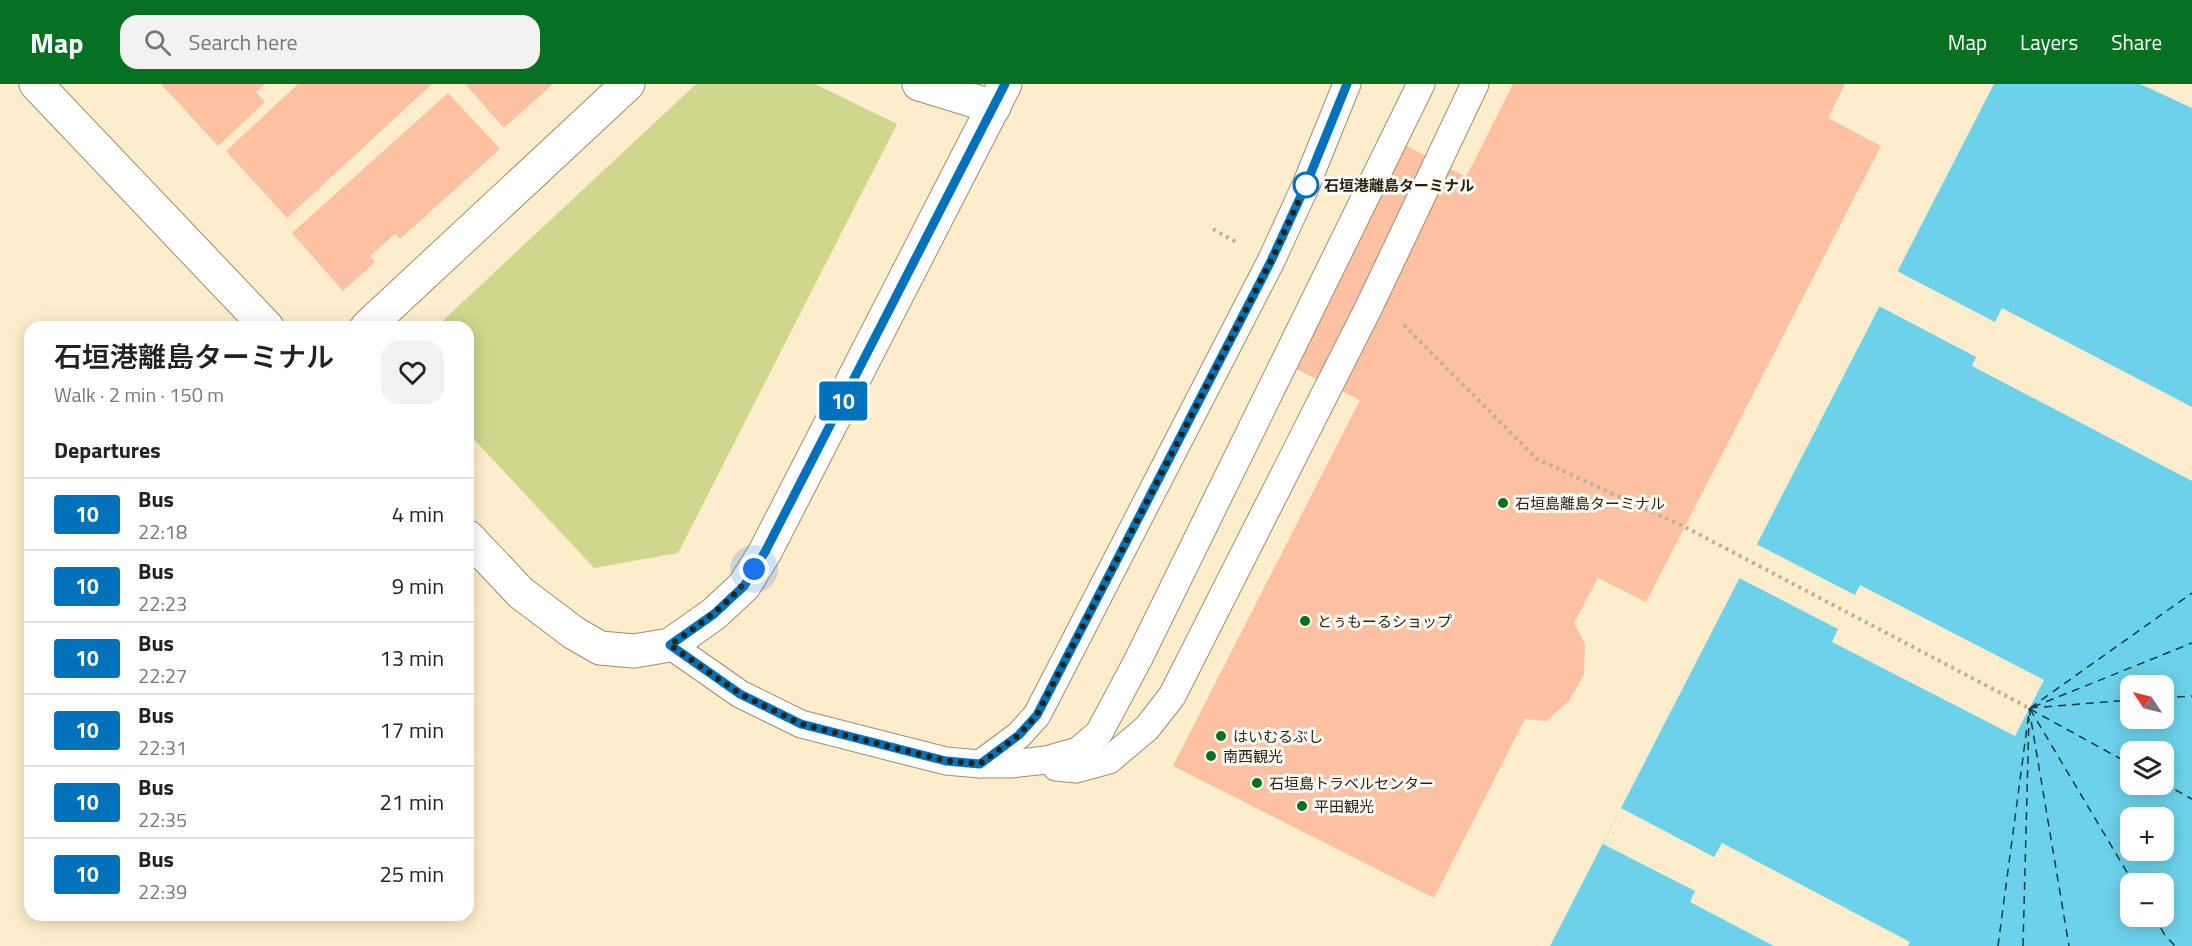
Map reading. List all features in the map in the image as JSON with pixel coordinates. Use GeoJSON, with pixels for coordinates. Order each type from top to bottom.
{"type":"FeatureCollection","features":[{"type":"Feature","properties":{"kind":"street"},"geometry":{"type":"LineString","coordinates":[[373,321],[628,84]]}},
{"type":"Feature","properties":{"kind":"street"},"geometry":{"type":"LineString","coordinates":[[474,543],[521,593],[574,633],[600,648],[634,651],[670,645],[714,614],[744,586],[765,552],[999,95],[919,84]]}},
{"type":"Feature","properties":{"kind":"street"},"geometry":{"type":"LineString","coordinates":[[46,88],[261,321]]}},
{"type":"Feature","properties":{"kind":"lane"},"geometry":{"type":"LineString","coordinates":[[980,764],[1019,735],[1037,715],[1271,261],[1306,185],[1347,84]]}},
{"type":"Feature","properties":{"kind":"lane"},"geometry":{"type":"LineString","coordinates":[[1011,764],[1046,760],[1078,751],[1099,733],[1148,639],[1421,84]]}},
{"type":"Feature","properties":{"kind":"lane"},"geometry":{"type":"LineString","coordinates":[[670,645],[740,694],[801,724],[946,761],[1076,769],[1109,760],[1147,728],[1172,696],[1369,307],[1474,84]]}},
{"type":"Feature","properties":{"kind":"path"},"geometry":{"type":"LineString","coordinates":[[1406,326],[1538,459],[1685,527],[2029,708]]}},
{"type":"Feature","properties":{"kind":"green space"},"geometry":{"type":"Polygon","coordinates":[[[696,84],[815,84],[897,124],[678,553],[594,568],[474,439],[474,321],[442,321],[696,84]]]}},
{"type":"Feature","properties":{"kind":"water"},"geometry":{"type":"Polygon","coordinates":[[[1994,84],[2192,84],[2192,946],[1550,946],[1994,84]]]}},
{"type":"Feature","properties":{"kind":"pier"},"geometry":{"type":"Polygon","coordinates":[[[2140,84],[2192,84],[2192,108],[2140,84]]]}},
{"type":"Feature","properties":{"kind":"pier"},"geometry":{"type":"Polygon","coordinates":[[[1897,271],[1995,322],[2002,308],[2192,407],[2192,481],[1972,366],[1976,357],[1879,306],[1897,271]]]}},
{"type":"Feature","properties":{"kind":"pier"},"geometry":{"type":"Polygon","coordinates":[[[1756,544],[1855,595],[1860,585],[2044,680],[2015,736],[1832,642],[1838,629],[1739,578],[1756,544]]]}},
{"type":"Feature","properties":{"kind":"pier"},"geometry":{"type":"Polygon","coordinates":[[[1621,808],[1714,857],[1722,843],[1910,942],[1908,946],[1774,946],[1690,902],[1695,891],[1603,844],[1621,808]]]}},
{"type":"Feature","properties":{"kind":"building"},"geometry":{"type":"Polygon","coordinates":[[[161,84],[265,84],[256,92],[265,102],[218,146],[161,84]]]}},
{"type":"Feature","properties":{"kind":"building"},"geometry":{"type":"Polygon","coordinates":[[[298,84],[432,84],[287,218],[226,151],[298,84]]]}},
{"type":"Feature","properties":{"kind":"building"},"geometry":{"type":"Polygon","coordinates":[[[465,84],[553,84],[504,128],[465,84]]]}},
{"type":"Feature","properties":{"kind":"building","name":"石垣島離島ターミナル"},"geometry":{"type":"Polygon","coordinates":[[[1513,84],[1845,84],[1828,118],[1881,146],[1646,602],[1598,578],[1574,623],[1585,644],[1584,675],[1569,701],[1546,721],[1525,719],[1434,898],[1173,766],[1360,400],[1292,367],[1405,145],[1466,177],[1513,84]]]}},
{"type":"Feature","properties":{"kind":"building"},"geometry":{"type":"Polygon","coordinates":[[[448,93],[500,149],[400,239],[395,234],[370,256],[375,262],[343,291],[292,233],[448,93]]]}},
{"type":"Feature","properties":{"kind":"ferry route"},"geometry":{"type":"LineString","coordinates":[[2030,708],[2192,593]]}},
{"type":"Feature","properties":{"kind":"ferry route"},"geometry":{"type":"LineString","coordinates":[[2033,707],[2192,643]]}},
{"type":"Feature","properties":{"kind":"ferry route"},"geometry":{"type":"LineString","coordinates":[[2174,697],[2192,696]]}},
{"type":"Feature","properties":{"kind":"ferry route"},"geometry":{"type":"LineString","coordinates":[[2030,708],[2120,701]]}},
{"type":"Feature","properties":{"kind":"ferry route"},"geometry":{"type":"LineString","coordinates":[[2029,708],[2069,946]]}},
{"type":"Feature","properties":{"kind":"ferry route"},"geometry":{"type":"LineString","coordinates":[[2030,709],[2127,873]]}},
{"type":"Feature","properties":{"kind":"ferry route"},"geometry":{"type":"LineString","coordinates":[[2030,709],[2120,758]]}},
{"type":"Feature","properties":{"kind":"ferry route"},"geometry":{"type":"LineString","coordinates":[[1998,946],[2029,712]]}},
{"type":"Feature","properties":{"kind":"ferry route"},"geometry":{"type":"LineString","coordinates":[[2023,946],[2029,718]]}},
{"type":"Feature","properties":{"kind":"ferry route"},"geometry":{"type":"LineString","coordinates":[[2174,789],[2192,799]]}},
{"type":"Feature","properties":{"kind":"ferry route"},"geometry":{"type":"LineString","coordinates":[[2160,927],[2175,946]]}},
{"type":"Feature","properties":{"kind":"bus line","name":"10"},"geometry":{"type":"LineString","coordinates":[[1005,84],[765,552],[744,586],[714,614],[670,645],[740,694],[801,724],[946,761],[980,764],[1019,735],[1037,715],[1271,261],[1306,185],[1347,84]]}},
{"type":"Feature","properties":{"kind":"place","name":"石垣港離島ターミナル"},"geometry":{"type":"Point","coordinates":[1306,185]}},
{"type":"Feature","properties":{"kind":"place","name":"石垣島離島ターミナル"},"geometry":{"type":"Point","coordinates":[1503,503]}},
{"type":"Feature","properties":{"kind":"place","name":"とぅもーるショップ"},"geometry":{"type":"Point","coordinates":[1305,621]}},
{"type":"Feature","properties":{"kind":"place","name":"はいむるぶし"},"geometry":{"type":"Point","coordinates":[1221,736]}},
{"type":"Feature","properties":{"kind":"place","name":"南西観光"},"geometry":{"type":"Point","coordinates":[1211,756]}},
{"type":"Feature","properties":{"kind":"place","name":"石垣島トラベルセンター"},"geometry":{"type":"Point","coordinates":[1257,783]}},
{"type":"Feature","properties":{"kind":"place","name":"平田観光"},"geometry":{"type":"Point","coordinates":[1302,806]}},
{"type":"Feature","properties":{"kind":"route"},"geometry":{"type":"LineString","coordinates":[[754,569],[744,586],[714,614],[670,645],[740,694],[801,724],[946,761],[980,764],[1019,735],[1037,715],[1271,261],[1306,185]]}}]}
